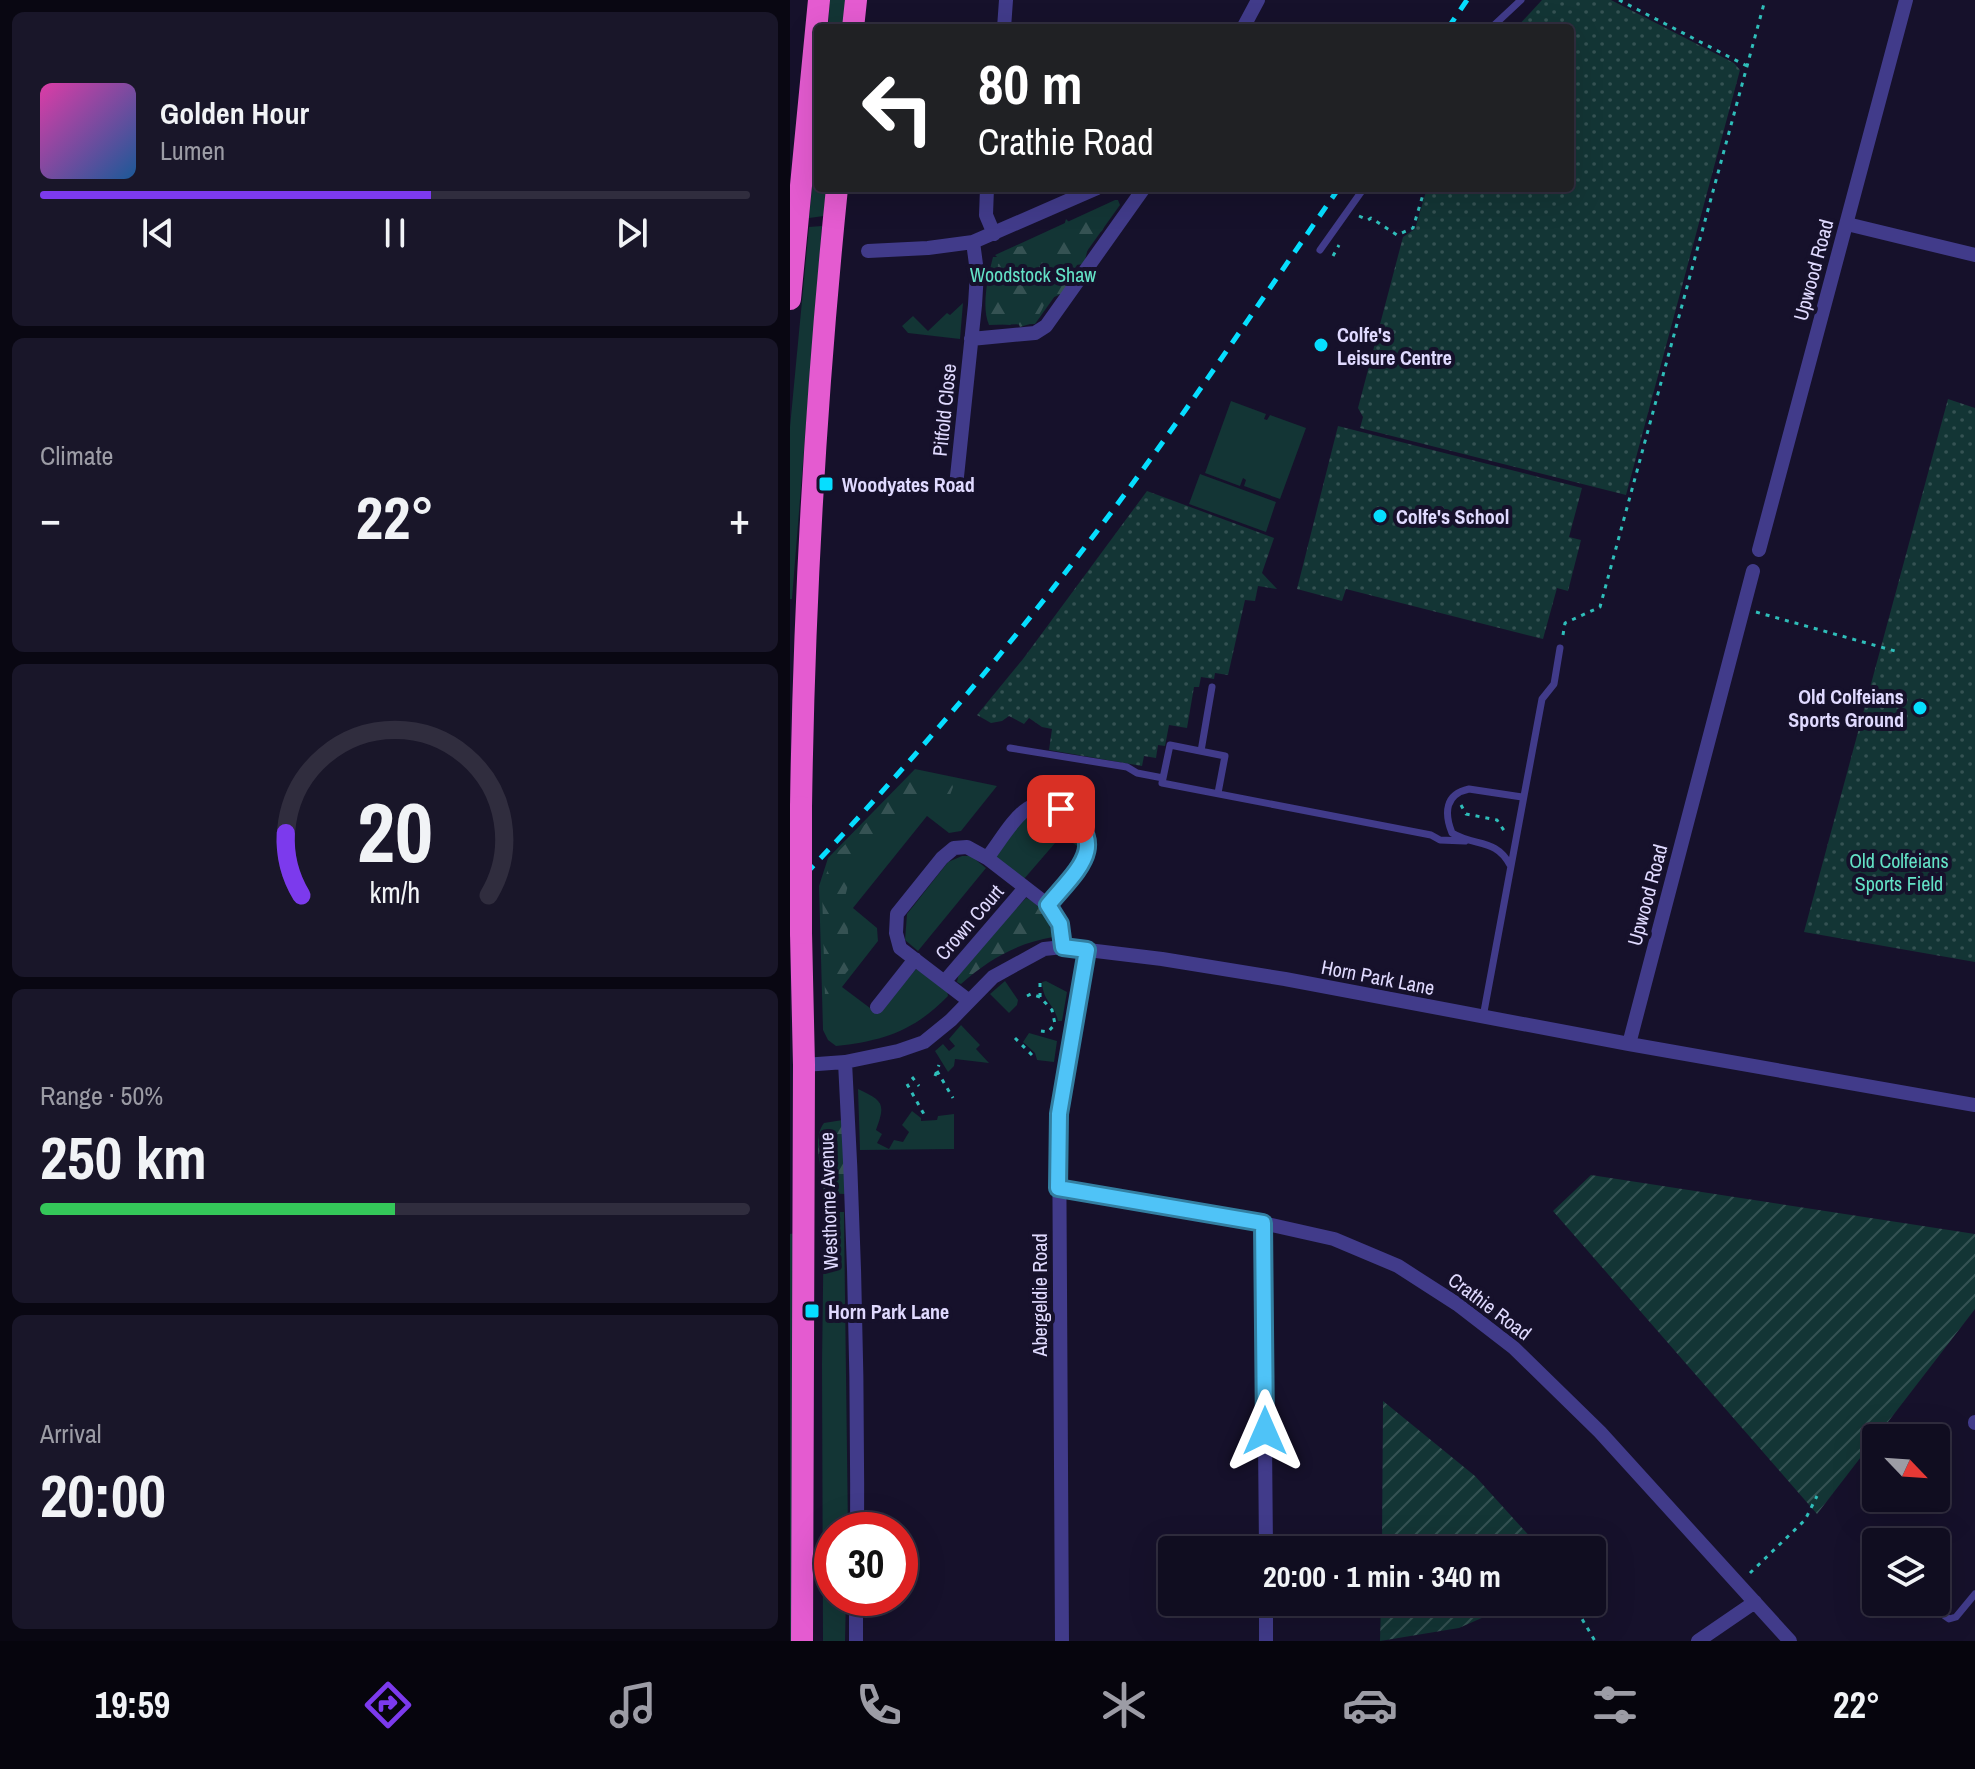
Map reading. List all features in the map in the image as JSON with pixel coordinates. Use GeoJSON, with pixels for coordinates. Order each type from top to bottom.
{"type":"FeatureCollection","features":[{"type":"Feature","properties":{"kind":"highway"},"geometry":{"type":"LineString","coordinates":[[816,24],[819,0]]}},
{"type":"Feature","properties":{"kind":"highway"},"geometry":{"type":"LineString","coordinates":[[853,24],[856,0]]}},
{"type":"Feature","properties":{"kind":"highway"},"geometry":{"type":"LineString","coordinates":[[790,299],[792,248],[814,46]]}},
{"type":"Feature","properties":{"kind":"highway","name":"Westhorne Avenue"},"geometry":{"type":"LineString","coordinates":[[802,1641],[804,1065],[801,807],[796,691],[837,192]]}},
{"type":"Feature","properties":{"kind":"street"},"geometry":{"type":"LineString","coordinates":[[1004,24],[1006,0]]}},
{"type":"Feature","properties":{"kind":"street"},"geometry":{"type":"LineString","coordinates":[[1245,24],[1258,0]]}},
{"type":"Feature","properties":{"kind":"street","name":"Upwood Road"},"geometry":{"type":"LineString","coordinates":[[1759,550],[1906,0]]}},
{"type":"Feature","properties":{"kind":"street"},"geometry":{"type":"LineString","coordinates":[[987,192],[986,215],[994,234]]}},
{"type":"Feature","properties":{"kind":"street"},"geometry":{"type":"LineString","coordinates":[[868,251],[973,242],[1088,192]]}},
{"type":"Feature","properties":{"kind":"street"},"geometry":{"type":"LineString","coordinates":[[971,339],[1035,333],[1046,326],[1141,192]]}},
{"type":"Feature","properties":{"kind":"street"},"geometry":{"type":"LineString","coordinates":[[1847,224],[1975,255]]}},
{"type":"Feature","properties":{"kind":"street","name":"Pitfold Close"},"geometry":{"type":"LineString","coordinates":[[956,486],[977,272],[973,242]]}},
{"type":"Feature","properties":{"kind":"street","name":"Upwood Road"},"geometry":{"type":"LineString","coordinates":[[1629,1044],[1753,571]]}},
{"type":"Feature","properties":{"kind":"street","name":"Crown Court"},"geometry":{"type":"LineString","coordinates":[[968,1000],[900,948],[896,933],[897,914],[942,858],[954,848],[967,847],[987,858],[1048,905],[1086,860],[1089,839],[1079,821],[1061,809],[1040,803],[1025,810],[987,858]]}},
{"type":"Feature","properties":{"kind":"street","name":"Crown Court"},"geometry":{"type":"LineString","coordinates":[[945,981],[1024,889]]}},
{"type":"Feature","properties":{"kind":"street"},"geometry":{"type":"LineString","coordinates":[[1048,905],[1060,924],[1063,947]]}},
{"type":"Feature","properties":{"kind":"street","name":"Horn Park Lane"},"geometry":{"type":"LineString","coordinates":[[804,1065],[845,1062],[924,1042],[951,1020],[993,977],[1044,949],[1063,947],[1269,977],[1975,1105]]}},
{"type":"Feature","properties":{"kind":"street","name":"Abergeldie Road"},"geometry":{"type":"LineString","coordinates":[[1062,1641],[1059,1114],[1087,950]]}},
{"type":"Feature","properties":{"kind":"street","name":"Crown Court"},"geometry":{"type":"LineString","coordinates":[[877,1007],[915,959]]}},
{"type":"Feature","properties":{"kind":"street","name":"Westhorne Avenue"},"geometry":{"type":"LineString","coordinates":[[845,1062],[853,1204],[858,1396],[857,1512]]}},
{"type":"Feature","properties":{"kind":"street","name":"Crathie Road"},"geometry":{"type":"LineString","coordinates":[[1058,1188],[1263,1223],[1334,1239],[1398,1266],[1457,1304],[1503,1339],[1600,1432],[1790,1641]]}},
{"type":"Feature","properties":{"kind":"street"},"geometry":{"type":"LineString","coordinates":[[1263,1223],[1266,1536]]}},
{"type":"Feature","properties":{"kind":"street"},"geometry":{"type":"LineString","coordinates":[[1698,1641],[1755,1602]]}},
{"type":"Feature","properties":{"kind":"street"},"geometry":{"type":"LineString","coordinates":[[856,1616],[856,1641]]}},
{"type":"Feature","properties":{"kind":"street"},"geometry":{"type":"LineString","coordinates":[[1266,1616],[1266,1641]]}},
{"type":"Feature","properties":{"kind":"lane"},"geometry":{"type":"LineString","coordinates":[[1495,24],[1521,0]]}},
{"type":"Feature","properties":{"kind":"lane"},"geometry":{"type":"LineString","coordinates":[[1320,250],[1361,192]]}},
{"type":"Feature","properties":{"kind":"lane"},"geometry":{"type":"LineString","coordinates":[[1483,1017],[1542,699],[1554,684],[1560,648]]}},
{"type":"Feature","properties":{"kind":"lane"},"geometry":{"type":"LineString","coordinates":[[1201,751],[1212,687]]}},
{"type":"Feature","properties":{"kind":"lane"},"geometry":{"type":"LineString","coordinates":[[1218,793],[1225,756],[1170,745],[1162,783],[1431,835],[1440,840],[1492,846],[1504,854],[1510,865]]}},
{"type":"Feature","properties":{"kind":"lane"},"geometry":{"type":"LineString","coordinates":[[1010,748],[1127,767],[1137,773],[1163,778]]}},
{"type":"Feature","properties":{"kind":"lane"},"geometry":{"type":"LineString","coordinates":[[1465,841],[1452,833],[1449,826],[1447,812],[1456,793],[1469,789],[1522,797]]}},
{"type":"Feature","properties":{"kind":"lane"},"geometry":{"type":"LineString","coordinates":[[1431,835],[1443,832],[1449,826]]}},
{"type":"Feature","properties":{"kind":"lane"},"geometry":{"type":"LineString","coordinates":[[1945,1616],[1949,1619],[1956,1617],[1975,1594]]}},
{"type":"Feature","properties":{"kind":"path"},"geometry":{"type":"LineString","coordinates":[[1619,0],[1747,66]]}},
{"type":"Feature","properties":{"kind":"path"},"geometry":{"type":"LineString","coordinates":[[1560,648],[1565,623],[1600,607],[1765,0]]}},
{"type":"Feature","properties":{"kind":"path"},"geometry":{"type":"LineString","coordinates":[[1358,216],[1368,220],[1371,218],[1397,235],[1413,228],[1424,192]]}},
{"type":"Feature","properties":{"kind":"path"},"geometry":{"type":"LineString","coordinates":[[1380,223],[1383,215]]}},
{"type":"Feature","properties":{"kind":"path"},"geometry":{"type":"LineString","coordinates":[[1333,256],[1343,239]]}},
{"type":"Feature","properties":{"kind":"path"},"geometry":{"type":"LineString","coordinates":[[1744,609],[1895,651]]}},
{"type":"Feature","properties":{"kind":"path"},"geometry":{"type":"LineString","coordinates":[[1456,793],[1466,814],[1497,820],[1513,847]]}},
{"type":"Feature","properties":{"kind":"path"},"geometry":{"type":"LineString","coordinates":[[1040,983],[1040,997]]}},
{"type":"Feature","properties":{"kind":"path"},"geometry":{"type":"LineString","coordinates":[[1027,996],[1040,997],[1052,1010],[1055,1024],[1048,1032],[1041,1031]]}},
{"type":"Feature","properties":{"kind":"path"},"geometry":{"type":"LineString","coordinates":[[1015,1038],[1033,1060]]}},
{"type":"Feature","properties":{"kind":"path"},"geometry":{"type":"LineString","coordinates":[[939,1065],[936,1073],[953,1098]]}},
{"type":"Feature","properties":{"kind":"path"},"geometry":{"type":"LineString","coordinates":[[912,1077],[919,1086]]}},
{"type":"Feature","properties":{"kind":"path"},"geometry":{"type":"LineString","coordinates":[[907,1084],[925,1116]]}},
{"type":"Feature","properties":{"kind":"path"},"geometry":{"type":"LineString","coordinates":[[816,1204],[853,1204]]}},
{"type":"Feature","properties":{"kind":"path"},"geometry":{"type":"LineString","coordinates":[[1738,1584],[1805,1520],[1817,1496]]}},
{"type":"Feature","properties":{"kind":"path"},"geometry":{"type":"LineString","coordinates":[[1580,1616],[1595,1641]]}},
{"type":"Feature","properties":{"kind":"green space"},"geometry":{"type":"Polygon","coordinates":[[[830,0],[846,0],[843,24],[828,24],[830,0]]]}},
{"type":"Feature","properties":{"kind":"green space"},"geometry":{"type":"Polygon","coordinates":[[[1542,0],[1611,0],[1734,63],[1740,70],[1626,495],[1360,428],[1363,417],[1358,408],[1403,237],[1415,229],[1426,192],[1574,192],[1574,24],[1520,24],[1542,0]]]}},
{"type":"Feature","properties":{"kind":"green space"},"geometry":{"type":"Polygon","coordinates":[[[814,167],[814,192],[826,192],[824,216],[809,218],[814,167]]]}},
{"type":"Feature","properties":{"kind":"green space","name":"Woodstock Shaw"},"geometry":{"type":"Polygon","coordinates":[[[1115,200],[1120,205],[1035,324],[989,325],[986,291],[993,257],[997,257],[995,255],[1115,200]]]}},
{"type":"Feature","properties":{"kind":"green space","name":"Woodstock Shaw"},"geometry":{"type":"Polygon","coordinates":[[[1066,219],[1082,223],[1089,219],[1100,222],[1104,227],[1091,236],[1084,264],[1075,265],[1073,270],[1077,276],[1061,294],[1045,301],[1033,323],[1020,327],[1017,320],[1010,325],[988,322],[992,291],[997,285],[998,264],[1017,247],[1028,245],[1030,240],[1049,237],[1064,226],[1066,219]]]}},
{"type":"Feature","properties":{"kind":"green space"},"geometry":{"type":"Polygon","coordinates":[[[822,226],[790,599],[790,427],[809,227],[822,226]]]}},
{"type":"Feature","properties":{"kind":"green space"},"geometry":{"type":"Polygon","coordinates":[[[963,303],[960,339],[908,333],[902,326],[913,316],[928,331],[963,303]]]}},
{"type":"Feature","properties":{"kind":"green space","name":"Old Colfeians Sports Field"},"geometry":{"type":"Polygon","coordinates":[[[1948,399],[1975,408],[1975,962],[1804,932],[1948,399]]]}},
{"type":"Feature","properties":{"kind":"green space"},"geometry":{"type":"Polygon","coordinates":[[[1231,401],[1266,414],[1264,419],[1267,420],[1270,415],[1306,428],[1280,499],[1244,486],[1246,480],[1243,478],[1240,486],[1205,473],[1231,401]]]}},
{"type":"Feature","properties":{"kind":"green space"},"geometry":{"type":"Polygon","coordinates":[[[1338,426],[1582,488],[1569,537],[1581,540],[1568,591],[1557,588],[1543,639],[1346,589],[1342,601],[1297,589],[1338,426]]]}},
{"type":"Feature","properties":{"kind":"green space"},"geometry":{"type":"Polygon","coordinates":[[[1200,474],[1276,502],[1266,532],[1189,504],[1200,474]]]}},
{"type":"Feature","properties":{"kind":"green space"},"geometry":{"type":"Polygon","coordinates":[[[1147,491],[1274,538],[1262,573],[1277,589],[1258,586],[1255,601],[1245,600],[1228,675],[1215,673],[1214,679],[1201,677],[1199,687],[1194,687],[1187,728],[1169,725],[1165,746],[1158,745],[1156,758],[1144,756],[1142,766],[1049,750],[1052,729],[1042,727],[1029,718],[1024,724],[1009,716],[991,723],[977,715],[1023,659],[1147,491]]]}},
{"type":"Feature","properties":{"kind":"green space"},"geometry":{"type":"Polygon","coordinates":[[[915,769],[997,786],[961,831],[949,833],[927,816],[853,908],[877,928],[878,941],[842,987],[878,1014],[916,969],[947,990],[948,996],[923,1018],[897,1032],[869,1041],[836,1046],[828,1040],[823,1030],[819,886],[828,858],[915,769]]]}},
{"type":"Feature","properties":{"kind":"green space"},"geometry":{"type":"Polygon","coordinates":[[[916,772],[950,779],[953,787],[950,795],[921,804],[876,846],[850,877],[845,897],[851,967],[825,998],[822,888],[831,859],[916,772]]]}},
{"type":"Feature","properties":{"kind":"green space"},"geometry":{"type":"Polygon","coordinates":[[[1037,813],[1070,829],[1080,840],[1077,846],[1062,835],[1024,879],[995,858],[1023,819],[1037,813]]]}},
{"type":"Feature","properties":{"kind":"green space"},"geometry":{"type":"Polygon","coordinates":[[[971,856],[986,868],[918,951],[905,940],[907,914],[948,862],[971,856]]]}},
{"type":"Feature","properties":{"kind":"green space"},"geometry":{"type":"Polygon","coordinates":[[[1026,898],[1041,909],[1053,937],[1015,948],[992,960],[961,984],[957,982],[960,969],[1026,898]]]}},
{"type":"Feature","properties":{"kind":"green space"},"geometry":{"type":"Polygon","coordinates":[[[1005,981],[1018,1000],[1009,1013],[990,994],[1005,981]]]}},
{"type":"Feature","properties":{"kind":"green space"},"geometry":{"type":"Polygon","coordinates":[[[1046,981],[1067,992],[1062,1021],[1058,1021],[1044,994],[1042,982],[1046,981]]]}},
{"type":"Feature","properties":{"kind":"green space"},"geometry":{"type":"Polygon","coordinates":[[[961,1025],[980,1045],[976,1049],[989,1063],[955,1059],[954,1066],[948,1072],[935,1051],[943,1044],[949,1051],[955,1046],[949,1039],[961,1025]]]}},
{"type":"Feature","properties":{"kind":"green space"},"geometry":{"type":"Polygon","coordinates":[[[1029,1033],[1057,1041],[1054,1062],[1037,1060],[1035,1053],[1023,1042],[1029,1033]]]}},
{"type":"Feature","properties":{"kind":"green space"},"geometry":{"type":"Polygon","coordinates":[[[858,1089],[880,1104],[881,1114],[876,1130],[882,1134],[877,1143],[889,1149],[894,1140],[903,1142],[909,1132],[902,1125],[912,1111],[921,1121],[954,1114],[954,1149],[860,1150],[858,1089]]]}},
{"type":"Feature","properties":{"kind":"green space"},"geometry":{"type":"Polygon","coordinates":[[[843,1120],[845,1194],[824,1193],[818,1147],[820,1130],[824,1123],[843,1120]]]}},
{"type":"Feature","properties":{"kind":"green space"},"geometry":{"type":"Polygon","coordinates":[[[1591,1175],[1975,1234],[1975,1309],[1886,1424],[1862,1424],[1862,1456],[1817,1514],[1553,1211],[1591,1175]]]}},
{"type":"Feature","properties":{"kind":"green space"},"geometry":{"type":"Polygon","coordinates":[[[824,1212],[844,1212],[848,1512],[823,1512],[824,1212]]]}},
{"type":"Feature","properties":{"kind":"green space"},"geometry":{"type":"Polygon","coordinates":[[[795,1233],[795,1641],[790,1641],[790,1234],[795,1233]]]}},
{"type":"Feature","properties":{"kind":"green space"},"geometry":{"type":"Polygon","coordinates":[[[1383,1401],[1475,1476],[1529,1536],[1382,1536],[1383,1401]]]}},
{"type":"Feature","properties":{"kind":"green space"},"geometry":{"type":"Polygon","coordinates":[[[823,1616],[846,1616],[845,1641],[823,1641],[823,1616]]]}},
{"type":"Feature","properties":{"kind":"green space"},"geometry":{"type":"Polygon","coordinates":[[[1381,1616],[1486,1616],[1459,1628],[1380,1641],[1381,1616]]]}},
{"type":"Feature","properties":{"kind":"railway"},"geometry":{"type":"LineString","coordinates":[[1451,24],[1467,0]]}},
{"type":"Feature","properties":{"kind":"railway"},"geometry":{"type":"LineString","coordinates":[[790,890],[933,734],[1024,625],[1176,424],[1336,192]]}},
{"type":"Feature","properties":{"kind":"place","name":"Colfe's Leisure Centre"},"geometry":{"type":"Point","coordinates":[1321,345]}},
{"type":"Feature","properties":{"kind":"place","name":"Woodyates Road"},"geometry":{"type":"Point","coordinates":[826,484]}},
{"type":"Feature","properties":{"kind":"place","name":"Colfe's School"},"geometry":{"type":"Point","coordinates":[1380,516]}},
{"type":"Feature","properties":{"kind":"place","name":"Old Colfeians Sports Ground"},"geometry":{"type":"Point","coordinates":[1920,708]}},
{"type":"Feature","properties":{"kind":"place","name":"Horn Park Lane"},"geometry":{"type":"Point","coordinates":[812,1311]}},
{"type":"Feature","properties":{"kind":"route"},"geometry":{"type":"LineString","coordinates":[[1061,809],[1079,821],[1089,839],[1086,860],[1048,905],[1060,924],[1063,947],[1087,950],[1059,1114],[1058,1188],[1263,1223],[1265,1431]]}}]}
